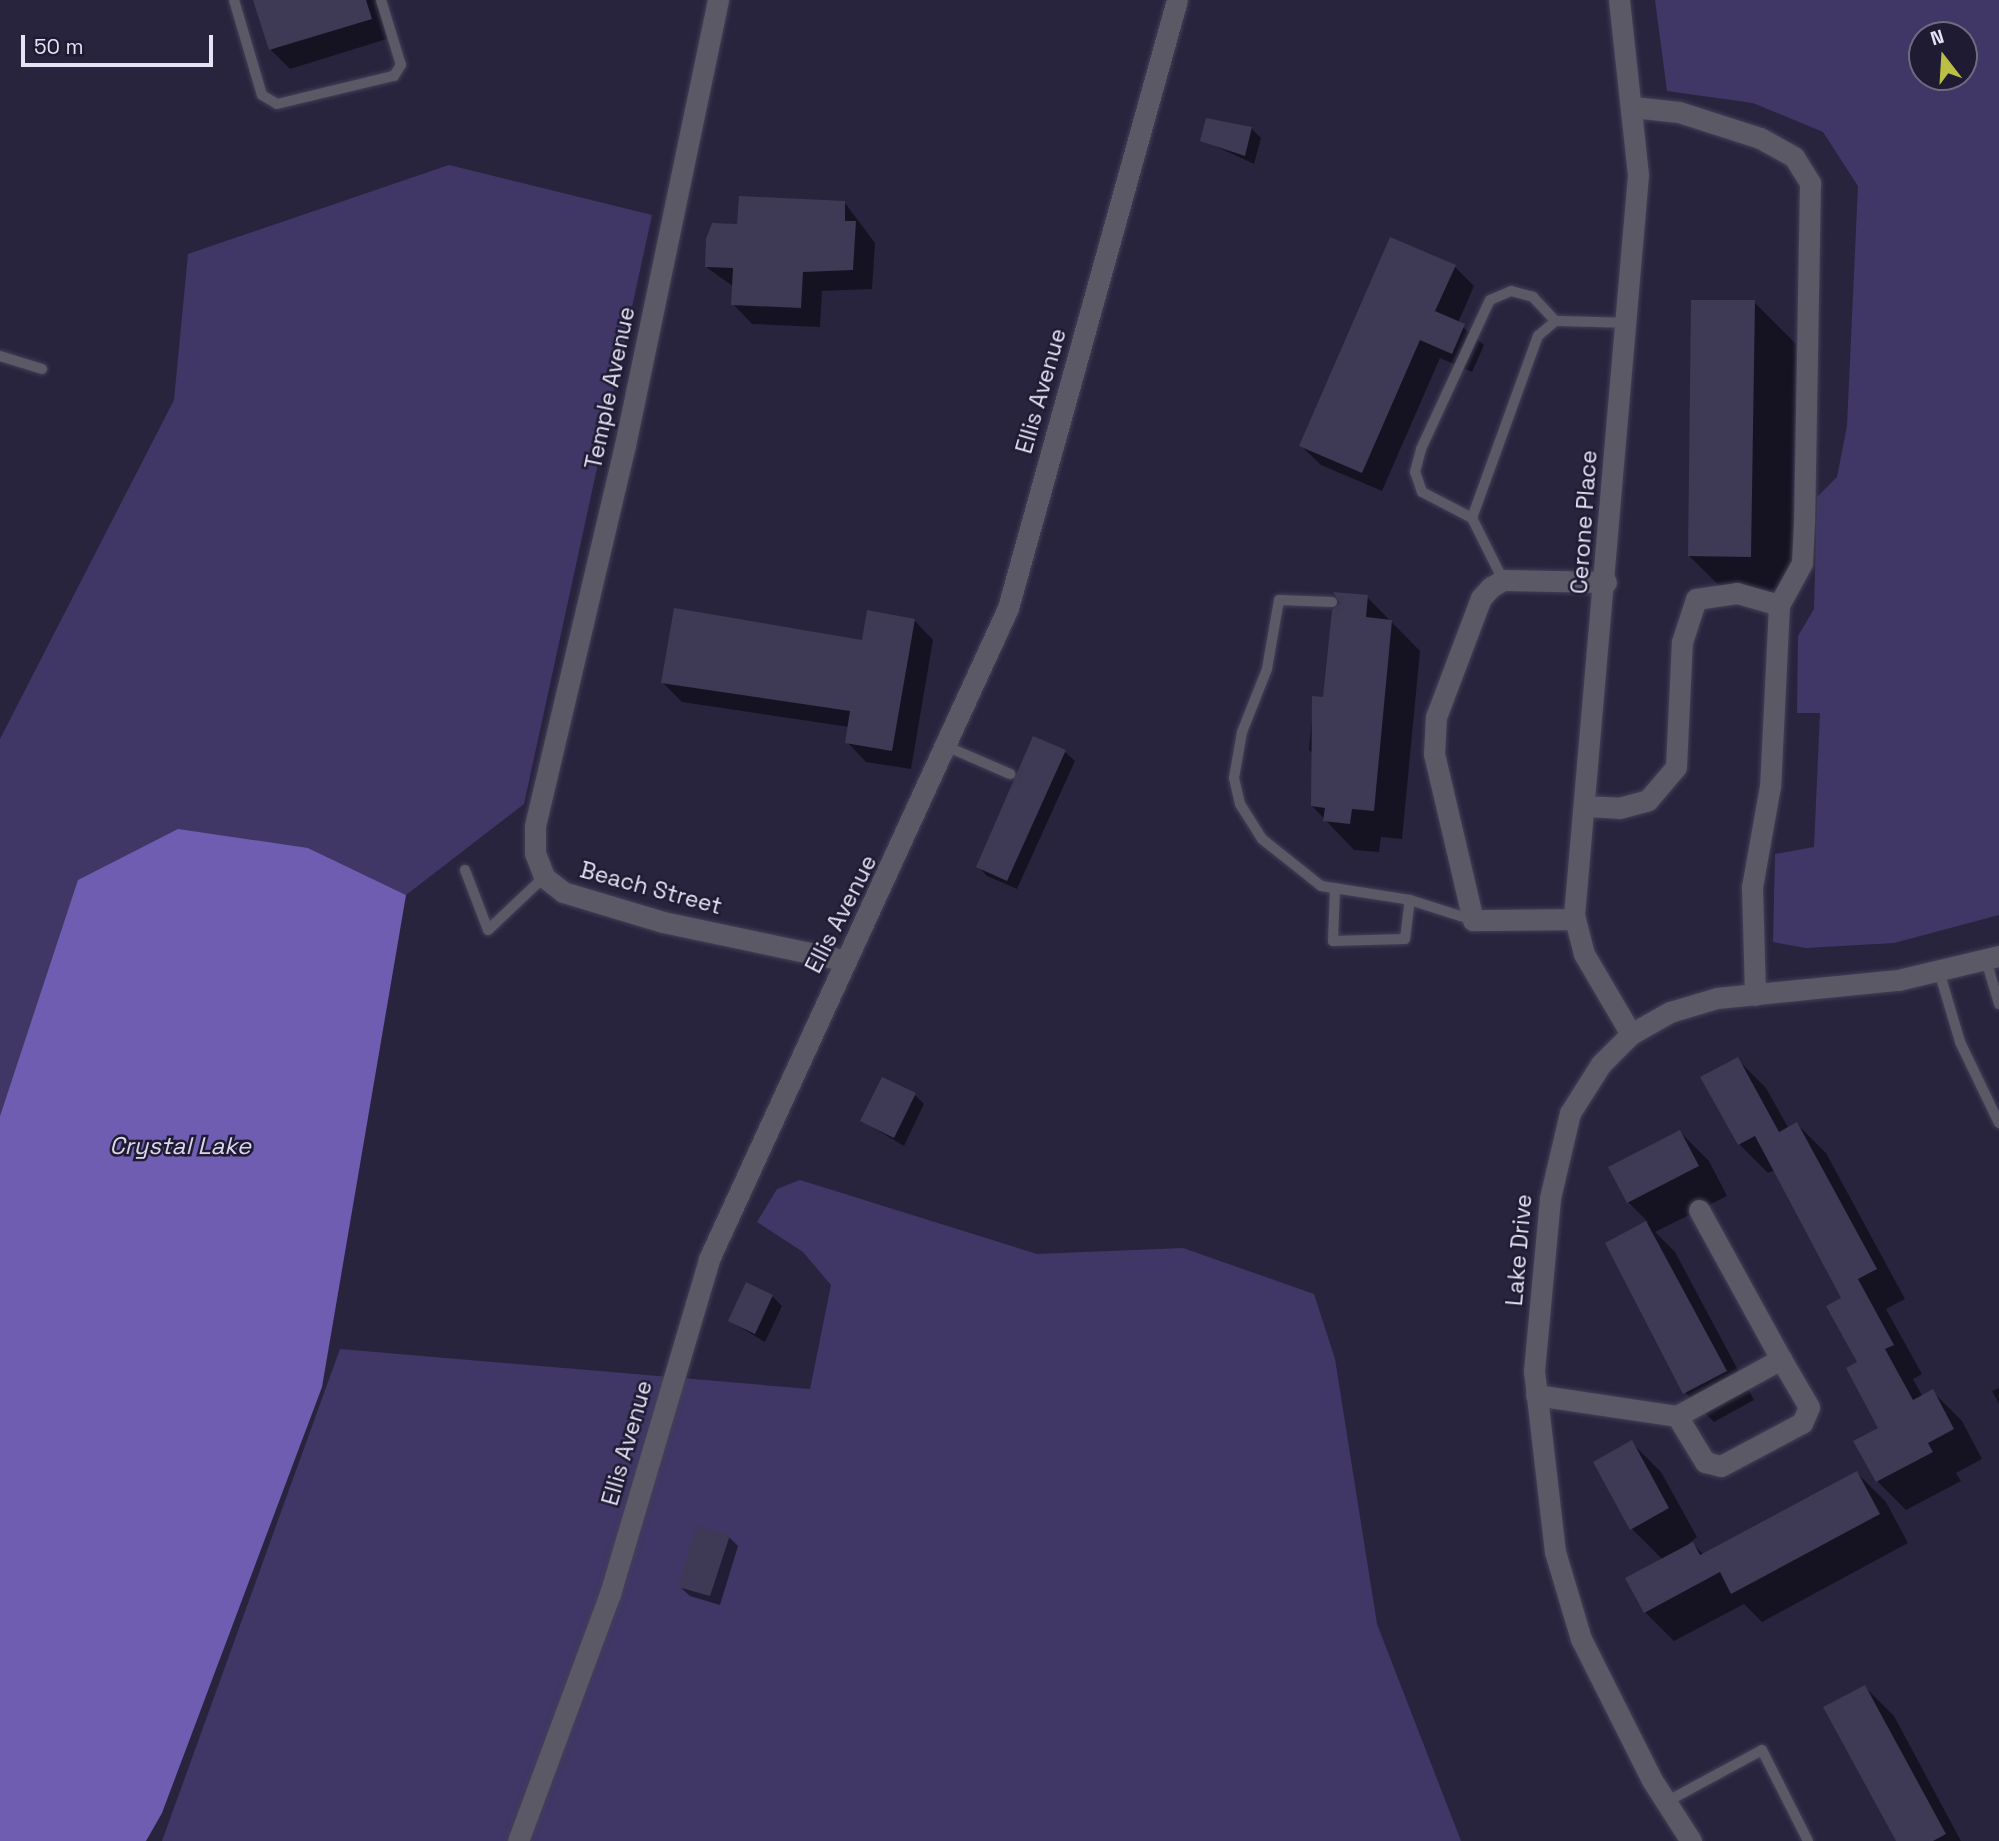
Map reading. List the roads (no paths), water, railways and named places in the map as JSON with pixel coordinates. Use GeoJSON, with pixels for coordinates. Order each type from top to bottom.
{"type":"FeatureCollection","features":[{"type":"Feature","properties":{"kind":"street","name":"Temple Avenue"},"geometry":{"type":"LineString","coordinates":[[546,785],[625,445],[718,0]]}},
{"type":"Feature","properties":{"kind":"street","name":"Ellis Avenue"},"geometry":{"type":"LineString","coordinates":[[518,1841],[610,1594],[709,1259],[843,960],[948,747],[1008,608],[1177,0]]}},
{"type":"Feature","properties":{"kind":"street","name":"Cerone Place"},"geometry":{"type":"LineString","coordinates":[[1619,0],[1633,107],[1638,174],[1606,582],[1575,919],[1584,954],[1631,1034]]}},
{"type":"Feature","properties":{"kind":"street"},"geometry":{"type":"LineString","coordinates":[[1633,107],[1679,112],[1760,138],[1794,157],[1810,183],[1814,224],[1803,550],[1779,606],[1770,786],[1752,887],[1755,995]]}},
{"type":"Feature","properties":{"kind":"street"},"geometry":{"type":"LineString","coordinates":[[1575,919],[1473,920],[1434,754],[1436,717],[1481,598],[1503,580],[1606,582]]}},
{"type":"Feature","properties":{"kind":"street"},"geometry":{"type":"LineString","coordinates":[[1585,806],[1619,808],[1648,800],[1676,767],[1682,642],[1696,599],[1737,593],[1779,606]]}},
{"type":"Feature","properties":{"kind":"street","name":"Beach Street"},"geometry":{"type":"LineString","coordinates":[[546,785],[535,826],[544,877],[563,892],[663,922],[843,960]]}},
{"type":"Feature","properties":{"kind":"street","name":"Lake Drive"},"geometry":{"type":"LineString","coordinates":[[1691,1841],[1666,1802],[1581,1639],[1555,1552],[1536,1395],[1558,1147],[1570,1113],[1601,1064],[1631,1034],[1670,1012],[1755,995],[1939,971],[1993,958]]}},
{"type":"Feature","properties":{"kind":"street"},"geometry":{"type":"LineString","coordinates":[[1677,1416],[1704,1462],[1721,1466],[1802,1423],[1809,1407],[1699,1210]]}},
{"type":"Feature","properties":{"kind":"street"},"geometry":{"type":"LineString","coordinates":[[1536,1395],[1677,1416],[1781,1359]]}},
{"type":"Feature","properties":{"kind":"lane"},"geometry":{"type":"LineString","coordinates":[[234,0],[262,95],[277,104],[394,76],[401,65],[381,0]]}},
{"type":"Feature","properties":{"kind":"lane"},"geometry":{"type":"LineString","coordinates":[[1503,580],[1472,518],[1422,492],[1415,472],[1421,449],[1489,300],[1511,291],[1533,297],[1555,321]]}},
{"type":"Feature","properties":{"kind":"lane"},"geometry":{"type":"LineString","coordinates":[[1472,518],[1538,336],[1555,321],[1626,323]]}},
{"type":"Feature","properties":{"kind":"lane"},"geometry":{"type":"LineString","coordinates":[[0,356],[42,369]]}},
{"type":"Feature","properties":{"kind":"lane"},"geometry":{"type":"LineString","coordinates":[[1332,602],[1279,600],[1234,778],[1240,804],[1262,839],[1291,867],[1335,888],[1410,900],[1473,920]]}},
{"type":"Feature","properties":{"kind":"lane"},"geometry":{"type":"LineString","coordinates":[[948,747],[1010,774]]}},
{"type":"Feature","properties":{"kind":"lane"},"geometry":{"type":"LineString","coordinates":[[464,870],[488,929],[544,877]]}},
{"type":"Feature","properties":{"kind":"lane"},"geometry":{"type":"LineString","coordinates":[[1335,888],[1333,941],[1405,939],[1410,900]]}},
{"type":"Feature","properties":{"kind":"lane"},"geometry":{"type":"LineString","coordinates":[[1993,958],[1999,1004]]}},
{"type":"Feature","properties":{"kind":"lane"},"geometry":{"type":"LineString","coordinates":[[1939,971],[1960,1042],[1999,1124]]}},
{"type":"Feature","properties":{"kind":"lane"},"geometry":{"type":"LineString","coordinates":[[1666,1802],[1762,1750],[1808,1841]]}},
{"type":"Feature","properties":{"kind":"water","name":"Crystal Lake"},"geometry":{"type":"Polygon","coordinates":[[[178,829],[308,848],[406,895],[322,1387],[162,1813],[146,1841],[0,1841],[0,1116],[78,880],[178,829]]]}}]}
